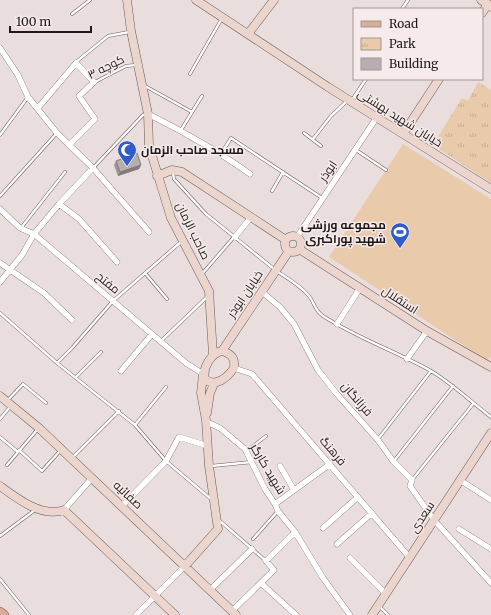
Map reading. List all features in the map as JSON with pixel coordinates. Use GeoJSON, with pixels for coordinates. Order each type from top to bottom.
{"type":"FeatureCollection","features":[{"type":"Feature","properties":{"kind":"main road"},"geometry":{"type":"LineString","coordinates":[[0,612],[4,615]]}},
{"type":"Feature","properties":{"kind":"street","name":"صاحب الزمان"},"geometry":{"type":"LineString","coordinates":[[127,0],[131,31],[148,114],[148,146],[170,218],[209,294],[213,355]]}},
{"type":"Feature","properties":{"kind":"street","name":"خیابان شهید بهشتی"},"geometry":{"type":"LineString","coordinates":[[196,0],[491,189]]}},
{"type":"Feature","properties":{"kind":"street"},"geometry":{"type":"LineString","coordinates":[[248,34],[274,0]]}},
{"type":"Feature","properties":{"kind":"street"},"geometry":{"type":"LineString","coordinates":[[0,48],[18,75],[28,97],[69,145],[93,168],[149,232]]}},
{"type":"Feature","properties":{"kind":"street"},"geometry":{"type":"LineString","coordinates":[[38,108],[76,62],[94,82]]}},
{"type":"Feature","properties":{"kind":"street"},"geometry":{"type":"LineString","coordinates":[[403,134],[438,80]]}},
{"type":"Feature","properties":{"kind":"street","name":"کوچه ۳"},"geometry":{"type":"LineString","coordinates":[[69,145],[95,119],[79,96],[94,82]]}},
{"type":"Feature","properties":{"kind":"street"},"geometry":{"type":"LineString","coordinates":[[148,114],[181,130],[221,154],[250,174]]}},
{"type":"Feature","properties":{"kind":"street","name":"ابوذر"},"geometry":{"type":"LineString","coordinates":[[297,237],[377,117]]}},
{"type":"Feature","properties":{"kind":"street"},"geometry":{"type":"LineString","coordinates":[[0,282],[22,255],[34,234],[59,204],[93,168]]}},
{"type":"Feature","properties":{"kind":"street"},"geometry":{"type":"LineString","coordinates":[[157,176],[172,170],[182,172],[286,240]]}},
{"type":"Feature","properties":{"kind":"street"},"geometry":{"type":"LineString","coordinates":[[59,204],[79,219],[117,262]]}},
{"type":"Feature","properties":{"kind":"street","name":"مفتح"},"geometry":{"type":"LineString","coordinates":[[0,208],[20,228],[34,234],[186,363],[203,374]]}},
{"type":"Feature","properties":{"kind":"street"},"geometry":{"type":"LineString","coordinates":[[235,237],[251,217]]}},
{"type":"Feature","properties":{"kind":"street"},"geometry":{"type":"LineString","coordinates":[[290,236],[297,237],[301,244],[299,248],[295,252],[289,251],[284,244],[286,240],[290,236]]}},
{"type":"Feature","properties":{"kind":"street","name":"استقلال"},"geometry":{"type":"LineString","coordinates":[[299,248],[427,331],[491,368]]}},
{"type":"Feature","properties":{"kind":"street","name":"خیابان ابوذر"},"geometry":{"type":"LineString","coordinates":[[222,351],[289,251]]}},
{"type":"Feature","properties":{"kind":"street"},"geometry":{"type":"LineString","coordinates":[[0,263],[44,293],[72,320]]}},
{"type":"Feature","properties":{"kind":"street"},"geometry":{"type":"LineString","coordinates":[[337,324],[360,288]]}},
{"type":"Feature","properties":{"kind":"street","name":"فرزانگان"},"geometry":{"type":"LineString","coordinates":[[262,292],[280,307],[294,324],[318,370],[378,440],[393,461],[412,480],[410,486],[434,520]]}},
{"type":"Feature","properties":{"kind":"street"},"geometry":{"type":"LineString","coordinates":[[407,359],[427,331]]}},
{"type":"Feature","properties":{"kind":"street"},"geometry":{"type":"LineString","coordinates":[[121,371],[152,334]]}},
{"type":"Feature","properties":{"kind":"street"},"geometry":{"type":"LineString","coordinates":[[136,615],[185,566],[218,530],[218,519],[213,500],[206,421],[201,393],[203,374],[213,355],[222,351],[230,353],[235,360],[234,368],[231,373],[214,384],[210,393],[206,421]]}},
{"type":"Feature","properties":{"kind":"street","name":"فرهنگ"},"geometry":{"type":"LineString","coordinates":[[234,368],[252,374],[410,558]]}},
{"type":"Feature","properties":{"kind":"street"},"geometry":{"type":"LineString","coordinates":[[203,374],[204,379],[209,383],[214,384]]}},
{"type":"Feature","properties":{"kind":"street","name":"صفائیه"},"geometry":{"type":"LineString","coordinates":[[0,396],[62,449],[234,613]]}},
{"type":"Feature","properties":{"kind":"street","name":"شهید کارگر"},"geometry":{"type":"LineString","coordinates":[[206,421],[220,428],[232,437],[247,452],[265,489],[275,504],[330,464]]}},
{"type":"Feature","properties":{"kind":"street","name":"سعدی"},"geometry":{"type":"LineString","coordinates":[[372,615],[460,480],[488,445],[491,433]]}},
{"type":"Feature","properties":{"kind":"street"},"geometry":{"type":"LineString","coordinates":[[122,506],[166,461],[179,437],[208,446]]}},
{"type":"Feature","properties":{"kind":"street"},"geometry":{"type":"LineString","coordinates":[[280,466],[294,490]]}},
{"type":"Feature","properties":{"kind":"street"},"geometry":{"type":"LineString","coordinates":[[0,486],[37,509],[45,512],[57,512],[64,510],[92,478]]}},
{"type":"Feature","properties":{"kind":"street"},"geometry":{"type":"LineString","coordinates":[[460,480],[491,500]]}},
{"type":"Feature","properties":{"kind":"street"},"geometry":{"type":"LineString","coordinates":[[323,528],[358,497]]}},
{"type":"Feature","properties":{"kind":"street"},"geometry":{"type":"LineString","coordinates":[[275,504],[278,511],[295,532],[323,578],[350,615]]}},
{"type":"Feature","properties":{"kind":"street"},"geometry":{"type":"LineString","coordinates":[[64,510],[175,615]]}},
{"type":"Feature","properties":{"kind":"street"},"geometry":{"type":"LineString","coordinates":[[337,544],[372,513]]}},
{"type":"Feature","properties":{"kind":"street"},"geometry":{"type":"LineString","coordinates":[[434,520],[491,582]]}},
{"type":"Feature","properties":{"kind":"street"},"geometry":{"type":"LineString","coordinates":[[459,529],[491,549]]}},
{"type":"Feature","properties":{"kind":"street"},"geometry":{"type":"LineString","coordinates":[[234,613],[274,570],[266,561],[295,532]]}},
{"type":"Feature","properties":{"kind":"street"},"geometry":{"type":"LineString","coordinates":[[210,590],[252,549]]}},
{"type":"Feature","properties":{"kind":"street"},"geometry":{"type":"LineString","coordinates":[[350,558],[386,594]]}},
{"type":"Feature","properties":{"kind":"street"},"geometry":{"type":"LineString","coordinates":[[261,583],[296,615]]}},
{"type":"Feature","properties":{"kind":"lane"},"geometry":{"type":"LineString","coordinates":[[72,14],[90,0]]}},
{"type":"Feature","properties":{"kind":"lane"},"geometry":{"type":"LineString","coordinates":[[190,74],[223,17]]}},
{"type":"Feature","properties":{"kind":"lane"},"geometry":{"type":"LineString","coordinates":[[76,62],[108,36],[131,31]]}},
{"type":"Feature","properties":{"kind":"lane","name":"کوچه ۳"},"geometry":{"type":"LineString","coordinates":[[94,82],[126,66],[138,65]]}},
{"type":"Feature","properties":{"kind":"lane"},"geometry":{"type":"LineString","coordinates":[[313,139],[331,116],[350,100],[365,80]]}},
{"type":"Feature","properties":{"kind":"lane"},"geometry":{"type":"LineString","coordinates":[[142,85],[192,112]]}},
{"type":"Feature","properties":{"kind":"lane"},"geometry":{"type":"LineString","coordinates":[[181,130],[202,96]]}},
{"type":"Feature","properties":{"kind":"lane"},"geometry":{"type":"LineString","coordinates":[[0,135],[28,97]]}},
{"type":"Feature","properties":{"kind":"lane"},"geometry":{"type":"LineString","coordinates":[[93,168],[143,115],[148,114]]}},
{"type":"Feature","properties":{"kind":"lane"},"geometry":{"type":"LineString","coordinates":[[0,196],[58,132]]}},
{"type":"Feature","properties":{"kind":"lane"},"geometry":{"type":"LineString","coordinates":[[304,133],[322,146]]}},
{"type":"Feature","properties":{"kind":"lane"},"geometry":{"type":"LineString","coordinates":[[221,154],[231,138],[323,199]]}},
{"type":"Feature","properties":{"kind":"lane"},"geometry":{"type":"LineString","coordinates":[[355,150],[386,170]]}},
{"type":"Feature","properties":{"kind":"lane"},"geometry":{"type":"LineString","coordinates":[[172,170],[174,179],[206,214],[276,270],[293,281],[310,297],[312,303],[320,314],[353,334],[431,371],[453,386],[473,404],[491,417]]}},
{"type":"Feature","properties":{"kind":"lane"},"geometry":{"type":"LineString","coordinates":[[20,228],[65,172]]}},
{"type":"Feature","properties":{"kind":"lane"},"geometry":{"type":"LineString","coordinates":[[272,191],[283,172]]}},
{"type":"Feature","properties":{"kind":"lane"},"geometry":{"type":"LineString","coordinates":[[200,276],[235,237]]}},
{"type":"Feature","properties":{"kind":"lane"},"geometry":{"type":"LineString","coordinates":[[56,363],[80,339],[113,301],[182,240]]}},
{"type":"Feature","properties":{"kind":"lane"},"geometry":{"type":"LineString","coordinates":[[145,274],[167,299]]}},
{"type":"Feature","properties":{"kind":"lane"},"geometry":{"type":"LineString","coordinates":[[161,341],[209,294]]}},
{"type":"Feature","properties":{"kind":"lane"},"geometry":{"type":"LineString","coordinates":[[0,313],[56,363],[136,424],[166,461],[213,500]]}},
{"type":"Feature","properties":{"kind":"lane"},"geometry":{"type":"LineString","coordinates":[[76,377],[101,352]]}},
{"type":"Feature","properties":{"kind":"lane"},"geometry":{"type":"LineString","coordinates":[[378,440],[431,371]]}},
{"type":"Feature","properties":{"kind":"lane"},"geometry":{"type":"LineString","coordinates":[[0,419],[23,384],[46,403]]}},
{"type":"Feature","properties":{"kind":"lane"},"geometry":{"type":"LineString","coordinates":[[393,461],[453,386]]}},
{"type":"Feature","properties":{"kind":"lane"},"geometry":{"type":"LineString","coordinates":[[136,424],[166,387]]}},
{"type":"Feature","properties":{"kind":"lane"},"geometry":{"type":"LineString","coordinates":[[412,480],[473,404]]}},
{"type":"Feature","properties":{"kind":"lane"},"geometry":{"type":"LineString","coordinates":[[72,459],[119,411]]}},
{"type":"Feature","properties":{"kind":"lane"},"geometry":{"type":"LineString","coordinates":[[7,465],[39,428]]}},
{"type":"Feature","properties":{"kind":"lane"},"geometry":{"type":"LineString","coordinates":[[247,452],[266,436]]}},
{"type":"Feature","properties":{"kind":"lane"},"geometry":{"type":"LineString","coordinates":[[0,437],[42,471],[62,449]]}},
{"type":"Feature","properties":{"kind":"lane"},"geometry":{"type":"LineString","coordinates":[[210,466],[252,462]]}},
{"type":"Feature","properties":{"kind":"lane"},"geometry":{"type":"LineString","coordinates":[[0,536],[37,509]]}},
{"type":"Feature","properties":{"kind":"lane"},"geometry":{"type":"LineString","coordinates":[[253,539],[278,511]]}},
{"type":"Feature","properties":{"kind":"lane"},"geometry":{"type":"LineString","coordinates":[[218,519],[266,561]]}},
{"type":"Feature","properties":{"kind":"lane"},"geometry":{"type":"LineString","coordinates":[[0,579],[29,615]]}},
{"type":"Feature","properties":{"kind":"lane"},"geometry":{"type":"LineString","coordinates":[[379,606],[388,615]]}},
{"type":"Feature","properties":{"kind":"green space"},"geometry":{"type":"Polygon","coordinates":[[[478,82],[491,90],[491,183],[433,145],[462,98],[468,101],[478,82]]]}},
{"type":"Feature","properties":{"kind":"green space","name":"مجموعه ورزشی شهید پوراکبری"},"geometry":{"type":"Polygon","coordinates":[[[403,144],[491,199],[491,356],[487,361],[329,257],[403,144]]]}},
{"type":"Feature","properties":{"kind":"building","name":"مسجد صاحب الزمان"},"geometry":{"type":"Polygon","coordinates":[[[137,153],[141,165],[120,172],[116,161],[137,153]]]}},
{"type":"Feature","properties":{"kind":"place","name":"مسجد صاحب الزمان"},"geometry":{"type":"Point","coordinates":[127,167]}},
{"type":"Feature","properties":{"kind":"place","name":"مجموعه ورزشی شهید پوراکبری"},"geometry":{"type":"Point","coordinates":[400,249]}}]}
